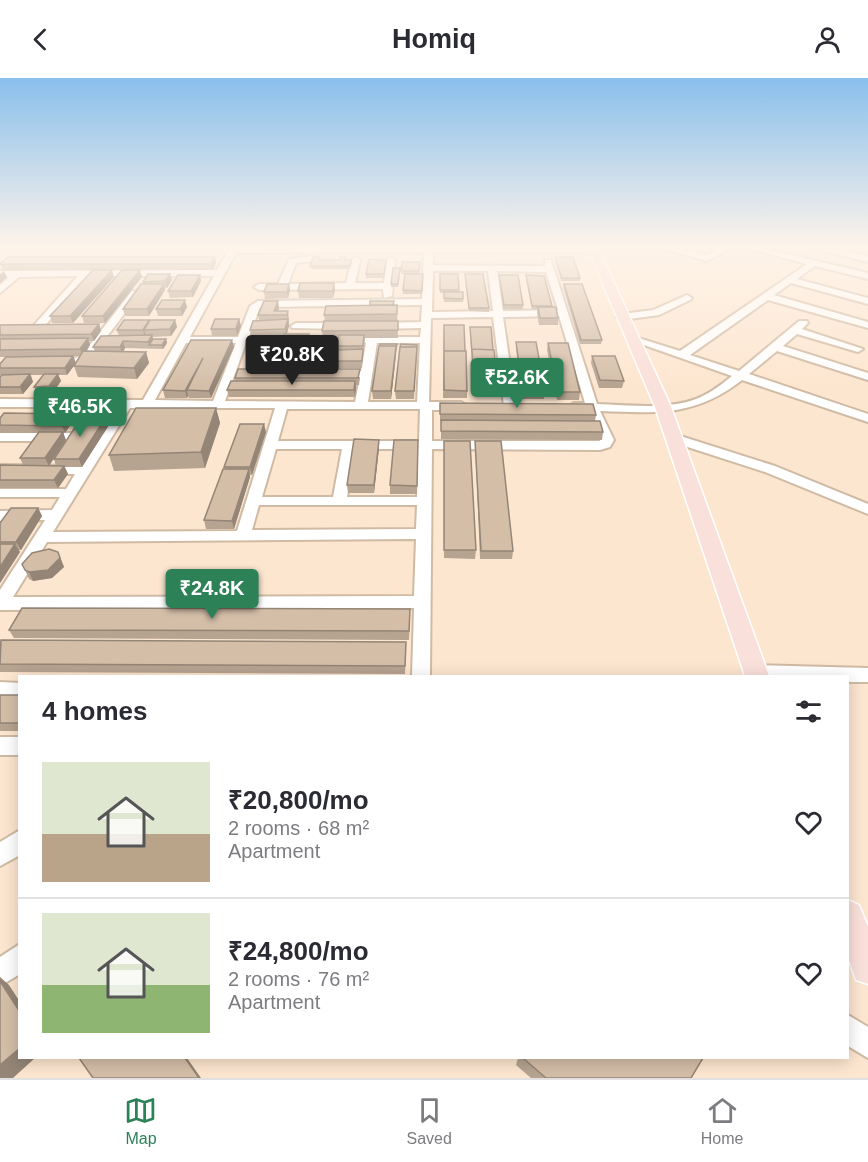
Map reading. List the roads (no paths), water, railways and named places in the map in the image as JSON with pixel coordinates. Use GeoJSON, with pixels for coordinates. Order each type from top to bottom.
{"type":"FeatureCollection","features":[{"type":"Feature","properties":{"kind":"main road"},"geometry":{"type":"LineString","coordinates":[[611,293],[663,407],[756,674]]}},
{"type":"Feature","properties":{"kind":"main road"},"geometry":{"type":"LineString","coordinates":[[849,919],[868,968]]}},
{"type":"Feature","properties":{"kind":"street"},"geometry":{"type":"LineString","coordinates":[[59,326],[33,327],[67,293]]}},
{"type":"Feature","properties":{"kind":"street"},"geometry":{"type":"LineString","coordinates":[[43,362],[81,360],[136,293]]}},
{"type":"Feature","properties":{"kind":"street"},"geometry":{"type":"LineString","coordinates":[[147,404],[209,293]]}},
{"type":"Feature","properties":{"kind":"street"},"geometry":{"type":"LineString","coordinates":[[386,303],[387,293]]}},
{"type":"Feature","properties":{"kind":"street"},"geometry":{"type":"LineString","coordinates":[[421,675],[427,293]]}},
{"type":"Feature","properties":{"kind":"street"},"geometry":{"type":"LineString","coordinates":[[495,293],[510,406]]}},
{"type":"Feature","properties":{"kind":"street"},"geometry":{"type":"LineString","coordinates":[[270,445],[600,446],[605,444],[607,440],[592,407],[557,293]]}},
{"type":"Feature","properties":{"kind":"street"},"geometry":{"type":"LineString","coordinates":[[682,355],[771,293]]}},
{"type":"Feature","properties":{"kind":"street"},"geometry":{"type":"LineString","coordinates":[[837,293],[868,301]]}},
{"type":"Feature","properties":{"kind":"street"},"geometry":{"type":"LineString","coordinates":[[766,296],[868,325]]}},
{"type":"Feature","properties":{"kind":"street"},"geometry":{"type":"LineString","coordinates":[[622,318],[655,313],[687,298]]}},
{"type":"Feature","properties":{"kind":"street"},"geometry":{"type":"LineString","coordinates":[[218,404],[236,373],[255,306],[263,303],[427,302]]}},
{"type":"Feature","properties":{"kind":"street"},"geometry":{"type":"LineString","coordinates":[[271,373],[296,326],[303,303]]}},
{"type":"Feature","properties":{"kind":"street"},"geometry":{"type":"LineString","coordinates":[[367,326],[498,314],[563,313]]}},
{"type":"Feature","properties":{"kind":"street"},"geometry":{"type":"LineString","coordinates":[[90,326],[111,326]]}},
{"type":"Feature","properties":{"kind":"street"},"geometry":{"type":"LineString","coordinates":[[296,326],[355,326]]}},
{"type":"Feature","properties":{"kind":"street"},"geometry":{"type":"LineString","coordinates":[[557,407],[663,407],[699,403],[711,398],[799,326],[858,349]]}},
{"type":"Feature","properties":{"kind":"street"},"geometry":{"type":"LineString","coordinates":[[632,339],[868,418]]}},
{"type":"Feature","properties":{"kind":"street"},"geometry":{"type":"LineString","coordinates":[[837,367],[868,339]]}},
{"type":"Feature","properties":{"kind":"street"},"geometry":{"type":"LineString","coordinates":[[183,340],[426,340]]}},
{"type":"Feature","properties":{"kind":"street"},"geometry":{"type":"LineString","coordinates":[[327,340],[315,373],[366,374]]}},
{"type":"Feature","properties":{"kind":"street"},"geometry":{"type":"LineString","coordinates":[[361,405],[372,340]]}},
{"type":"Feature","properties":{"kind":"street"},"geometry":{"type":"LineString","coordinates":[[774,347],[868,376]]}},
{"type":"Feature","properties":{"kind":"street"},"geometry":{"type":"LineString","coordinates":[[0,403],[474,406]]}},
{"type":"Feature","properties":{"kind":"street"},"geometry":{"type":"LineString","coordinates":[[0,604],[127,404]]}},
{"type":"Feature","properties":{"kind":"street"},"geometry":{"type":"LineString","coordinates":[[243,536],[282,405]]}},
{"type":"Feature","properties":{"kind":"street"},"geometry":{"type":"LineString","coordinates":[[32,419],[117,419]]}},
{"type":"Feature","properties":{"kind":"street"},"geometry":{"type":"LineString","coordinates":[[51,470],[85,419]]}},
{"type":"Feature","properties":{"kind":"street"},"geometry":{"type":"LineString","coordinates":[[0,437],[72,437]]}},
{"type":"Feature","properties":{"kind":"street"},"geometry":{"type":"LineString","coordinates":[[674,438],[770,470],[868,509]]}},
{"type":"Feature","properties":{"kind":"street"},"geometry":{"type":"LineString","coordinates":[[339,501],[349,445]]}},
{"type":"Feature","properties":{"kind":"street"},"geometry":{"type":"LineString","coordinates":[[0,469],[85,470]]}},
{"type":"Feature","properties":{"kind":"street"},"geometry":{"type":"LineString","coordinates":[[0,493],[71,493]]}},
{"type":"Feature","properties":{"kind":"street"},"geometry":{"type":"LineString","coordinates":[[0,531],[5,516],[27,493]]}},
{"type":"Feature","properties":{"kind":"street"},"geometry":{"type":"LineString","coordinates":[[254,501],[424,501]]}},
{"type":"Feature","properties":{"kind":"street"},"geometry":{"type":"LineString","coordinates":[[5,516],[57,515]]}},
{"type":"Feature","properties":{"kind":"street"},"geometry":{"type":"LineString","coordinates":[[42,537],[423,534]]}},
{"type":"Feature","properties":{"kind":"street"},"geometry":{"type":"LineString","coordinates":[[0,604],[421,602]]}},
{"type":"Feature","properties":{"kind":"street"},"geometry":{"type":"LineString","coordinates":[[756,674],[868,675]]}},
{"type":"Feature","properties":{"kind":"street"},"geometry":{"type":"LineString","coordinates":[[0,690],[18,691]]}},
{"type":"Feature","properties":{"kind":"street"},"geometry":{"type":"LineString","coordinates":[[0,746],[18,746]]}},
{"type":"Feature","properties":{"kind":"street"},"geometry":{"type":"LineString","coordinates":[[0,855],[18,842]]}},
{"type":"Feature","properties":{"kind":"street"},"geometry":{"type":"LineString","coordinates":[[0,973],[18,959]]}},
{"type":"Feature","properties":{"kind":"street"},"geometry":{"type":"LineString","coordinates":[[849,1030],[868,1044]]}}]}
